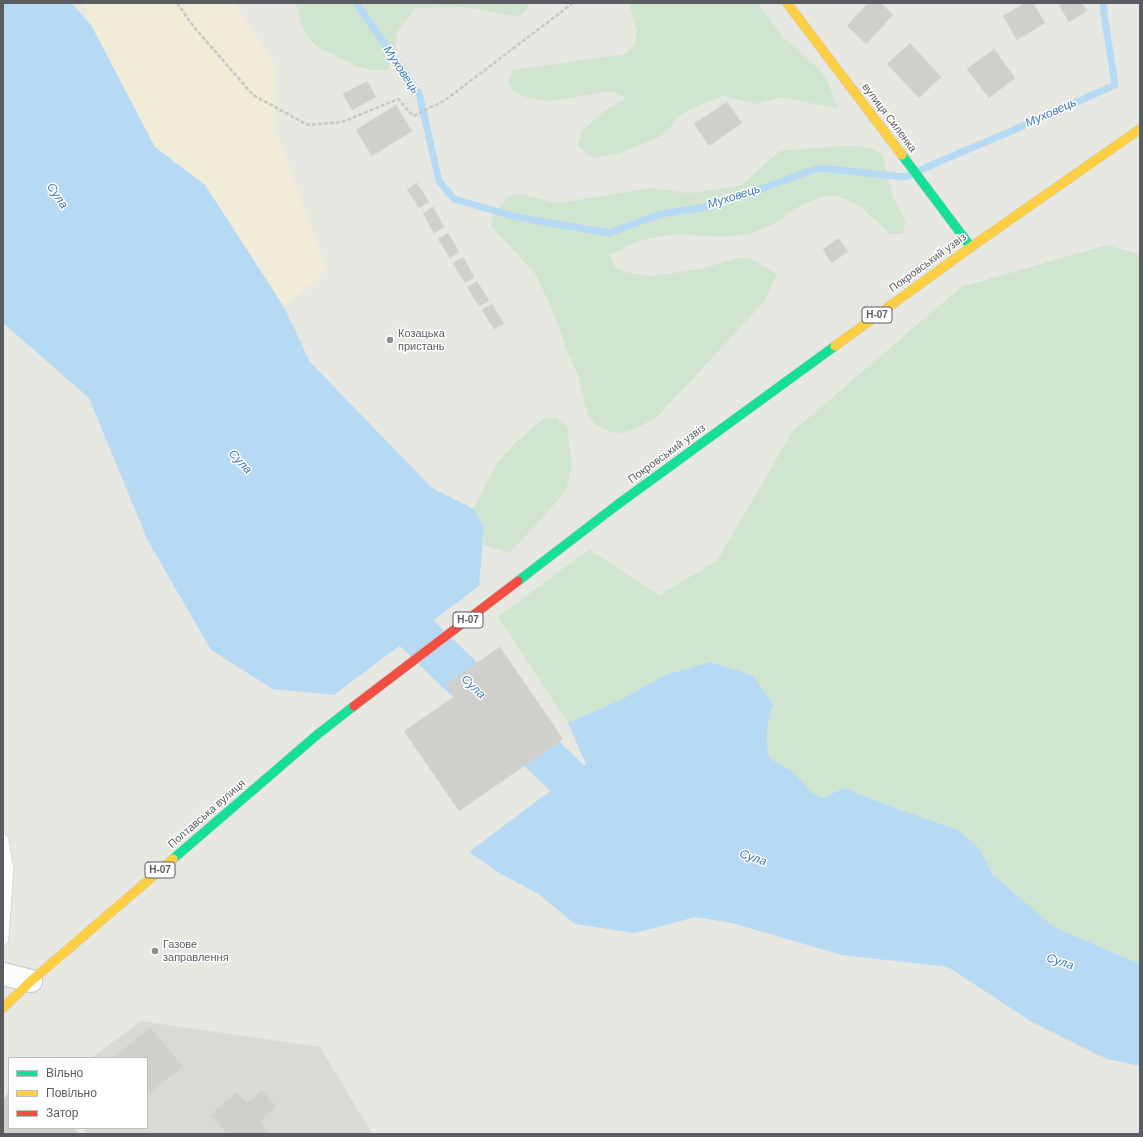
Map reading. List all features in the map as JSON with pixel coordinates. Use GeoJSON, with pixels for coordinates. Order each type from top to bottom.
{"type":"FeatureCollection","features":[{"type":"Feature","properties":{"kind":"main road","name":"вулиця Силенка"},"geometry":{"type":"LineString","coordinates":[[787,3],[971,247]]}},
{"type":"Feature","properties":{"kind":"main road","name":"Покровський узвіз"},"geometry":{"type":"LineString","coordinates":[[318,734],[617,505],[971,247],[1140,129]]}},
{"type":"Feature","properties":{"kind":"main road","name":"Полтавська вулиця"},"geometry":{"type":"LineString","coordinates":[[3,1008],[31,981],[318,734]]}},
{"type":"Feature","properties":{"kind":"street"},"geometry":{"type":"LineString","coordinates":[[3,974],[31,981]]}},
{"type":"Feature","properties":{"kind":"lane"},"geometry":{"type":"LineString","coordinates":[[3,840],[8,869],[3,939]]}},
{"type":"Feature","properties":{"kind":"path"},"geometry":{"type":"LineString","coordinates":[[177,3],[194,27],[253,95],[308,125],[342,122],[398,99],[414,116],[444,101],[572,3]]}},
{"type":"Feature","properties":{"kind":"shaded area"},"geometry":{"type":"Polygon","coordinates":[[[141,1021],[320,1047],[372,1134],[87,1134],[84,1129],[148,1129],[148,1057],[92,1057],[141,1021]]]}},
{"type":"Feature","properties":{"kind":"green space"},"geometry":{"type":"Polygon","coordinates":[[[296,3],[529,3],[528,8],[518,17],[463,7],[416,8],[398,31],[393,59],[388,70],[370,70],[358,67],[316,46],[306,35],[296,3]]]}},
{"type":"Feature","properties":{"kind":"green space"},"geometry":{"type":"Polygon","coordinates":[[[629,3],[758,3],[782,36],[819,69],[828,82],[838,109],[781,97],[757,104],[723,96],[687,111],[677,117],[670,128],[661,136],[620,153],[593,158],[577,145],[583,130],[603,112],[626,98],[612,91],[551,101],[539,100],[525,97],[514,92],[508,82],[513,70],[624,54],[634,46],[637,32],[629,3]]]}},
{"type":"Feature","properties":{"kind":"green space"},"geometry":{"type":"Polygon","coordinates":[[[849,145],[873,149],[883,156],[893,197],[906,221],[902,234],[890,234],[861,207],[848,200],[835,196],[823,196],[796,208],[774,224],[750,234],[720,237],[678,234],[663,236],[635,242],[610,255],[614,267],[625,272],[651,276],[701,269],[740,257],[752,259],[777,274],[765,301],[658,416],[634,430],[620,433],[608,431],[596,425],[588,416],[578,375],[537,276],[491,226],[494,213],[509,196],[521,194],[558,203],[651,188],[688,193],[728,188],[741,185],[780,151],[849,145]]]}},
{"type":"Feature","properties":{"kind":"green space"},"geometry":{"type":"Polygon","coordinates":[[[1107,245],[1140,254],[1140,964],[1054,927],[992,874],[979,848],[892,807],[844,788],[823,798],[812,793],[793,772],[769,758],[766,736],[771,711],[774,705],[751,675],[711,662],[667,674],[622,699],[568,723],[498,617],[589,549],[659,595],[717,561],[792,432],[961,287],[1107,245]]]}},
{"type":"Feature","properties":{"kind":"green space"},"geometry":{"type":"Polygon","coordinates":[[[556,417],[567,426],[572,466],[566,491],[509,553],[483,545],[484,527],[474,509],[489,477],[498,462],[513,445],[543,419],[556,417]]]}},
{"type":"Feature","properties":{"kind":"sand"},"geometry":{"type":"Polygon","coordinates":[[[83,3],[235,3],[276,67],[275,129],[327,270],[284,307],[205,185],[155,147],[91,25],[83,3]]]}},
{"type":"Feature","properties":{"kind":"water"},"geometry":{"type":"Polygon","coordinates":[[[3,3],[71,3],[91,25],[155,147],[205,185],[284,307],[310,362],[432,488],[474,509],[484,527],[479,586],[334,695],[273,689],[211,650],[148,541],[89,398],[3,323],[3,3]]]}},
{"type":"Feature","properties":{"kind":"water"},"geometry":{"type":"Polygon","coordinates":[[[711,662],[752,675],[774,705],[771,711],[766,736],[769,758],[793,772],[812,793],[823,798],[844,788],[892,807],[958,830],[979,848],[992,874],[1054,927],[1140,964],[1140,1066],[1107,1059],[1032,1022],[948,967],[842,955],[732,923],[695,917],[634,933],[575,924],[537,893],[501,874],[469,852],[586,764],[568,723],[622,699],[667,674],[711,662]]]}},
{"type":"Feature","properties":{"kind":"pier"},"geometry":{"type":"Polygon","coordinates":[[[481,585],[480,588],[335,697],[332,697],[481,585]]]}},
{"type":"Feature","properties":{"kind":"building"},"geometry":{"type":"Polygon","coordinates":[[[868,3],[881,3],[893,15],[866,44],[847,26],[868,3]]]}},
{"type":"Feature","properties":{"kind":"building"},"geometry":{"type":"Polygon","coordinates":[[[1025,3],[1033,3],[1045,23],[1017,40],[1003,16],[1025,3]]]}},
{"type":"Feature","properties":{"kind":"building"},"geometry":{"type":"Polygon","coordinates":[[[1058,3],[1082,3],[1087,11],[1069,22],[1058,3]]]}},
{"type":"Feature","properties":{"kind":"building"},"geometry":{"type":"Polygon","coordinates":[[[910,43],[941,77],[919,98],[887,64],[910,43]]]}},
{"type":"Feature","properties":{"kind":"building"},"geometry":{"type":"Polygon","coordinates":[[[994,49],[1015,78],[989,98],[967,69],[994,49]]]}},
{"type":"Feature","properties":{"kind":"building"},"geometry":{"type":"Polygon","coordinates":[[[367,81],[376,97],[352,110],[343,94],[367,81]]]}},
{"type":"Feature","properties":{"kind":"building"},"geometry":{"type":"Polygon","coordinates":[[[727,102],[742,123],[709,146],[694,124],[727,102]]]}},
{"type":"Feature","properties":{"kind":"building"},"geometry":{"type":"Polygon","coordinates":[[[396,105],[412,131],[372,156],[356,130],[396,105]]]}},
{"type":"Feature","properties":{"kind":"building"},"geometry":{"type":"Polygon","coordinates":[[[417,183],[429,202],[419,208],[407,189],[417,183]]]}},
{"type":"Feature","properties":{"kind":"building"},"geometry":{"type":"Polygon","coordinates":[[[433,207],[444,227],[434,233],[423,213],[433,207]]]}},
{"type":"Feature","properties":{"kind":"building"},"geometry":{"type":"Polygon","coordinates":[[[448,233],[459,252],[450,258],[438,239],[448,233]]]}},
{"type":"Feature","properties":{"kind":"building"},"geometry":{"type":"Polygon","coordinates":[[[839,238],[848,252],[831,263],[823,249],[839,238]]]}},
{"type":"Feature","properties":{"kind":"building"},"geometry":{"type":"Polygon","coordinates":[[[463,257],[474,277],[465,283],[453,263],[463,257]]]}},
{"type":"Feature","properties":{"kind":"building"},"geometry":{"type":"Polygon","coordinates":[[[477,281],[489,301],[479,306],[467,287],[477,281]]]}},
{"type":"Feature","properties":{"kind":"building"},"geometry":{"type":"Polygon","coordinates":[[[492,304],[504,324],[494,329],[482,310],[492,304]]]}},
{"type":"Feature","properties":{"kind":"building"},"geometry":{"type":"Polygon","coordinates":[[[500,647],[563,739],[459,811],[404,731],[454,697],[446,684],[500,647]]]}},
{"type":"Feature","properties":{"kind":"building"},"geometry":{"type":"Polygon","coordinates":[[[150,1027],[183,1066],[148,1095],[148,1057],[114,1057],[150,1027]]]}},
{"type":"Feature","properties":{"kind":"building"},"geometry":{"type":"Polygon","coordinates":[[[262,1090],[276,1107],[260,1122],[270,1134],[227,1134],[210,1115],[237,1092],[247,1103],[262,1090]]]}},
{"type":"Feature","properties":{"kind":"building"},"geometry":{"type":"Polygon","coordinates":[[[8,1094],[8,1129],[74,1129],[80,1134],[3,1134],[3,1100],[8,1094]]]}},
{"type":"Feature","properties":{"kind":"waterway","name":"Муховець"},"geometry":{"type":"LineString","coordinates":[[356,3],[419,93],[439,181],[454,199],[516,217],[609,233],[661,214],[712,206],[819,168],[905,177],[1115,85],[1103,3]]}},
{"type":"Feature","properties":{"kind":"waterway","name":"Сула"},"geometry":{"type":"LineString","coordinates":[[375,593],[596,806],[612,811]]}},
{"type":"Feature","properties":{"kind":"traffic: fast"},"geometry":{"type":"LineString","coordinates":[[902,155],[971,247]]}},
{"type":"Feature","properties":{"kind":"traffic: fast"},"geometry":{"type":"LineString","coordinates":[[518,581],[617,505],[835,346]]}},
{"type":"Feature","properties":{"kind":"traffic: fast"},"geometry":{"type":"LineString","coordinates":[[173,859],[318,734],[354,706]]}},
{"type":"Feature","properties":{"kind":"traffic: slow"},"geometry":{"type":"LineString","coordinates":[[787,3],[902,155]]}},
{"type":"Feature","properties":{"kind":"traffic: slow"},"geometry":{"type":"LineString","coordinates":[[835,346],[971,247],[1140,129]]}},
{"type":"Feature","properties":{"kind":"traffic: slow"},"geometry":{"type":"LineString","coordinates":[[3,1008],[31,981],[173,859]]}},
{"type":"Feature","properties":{"kind":"traffic: jam"},"geometry":{"type":"LineString","coordinates":[[354,706],[518,581]]}},
{"type":"Feature","properties":{"kind":"place","name":"Козацька пристань"},"geometry":{"type":"Point","coordinates":[390,340]}},
{"type":"Feature","properties":{"kind":"place","name":"Газове заправлення"},"geometry":{"type":"Point","coordinates":[155,951]}}]}
